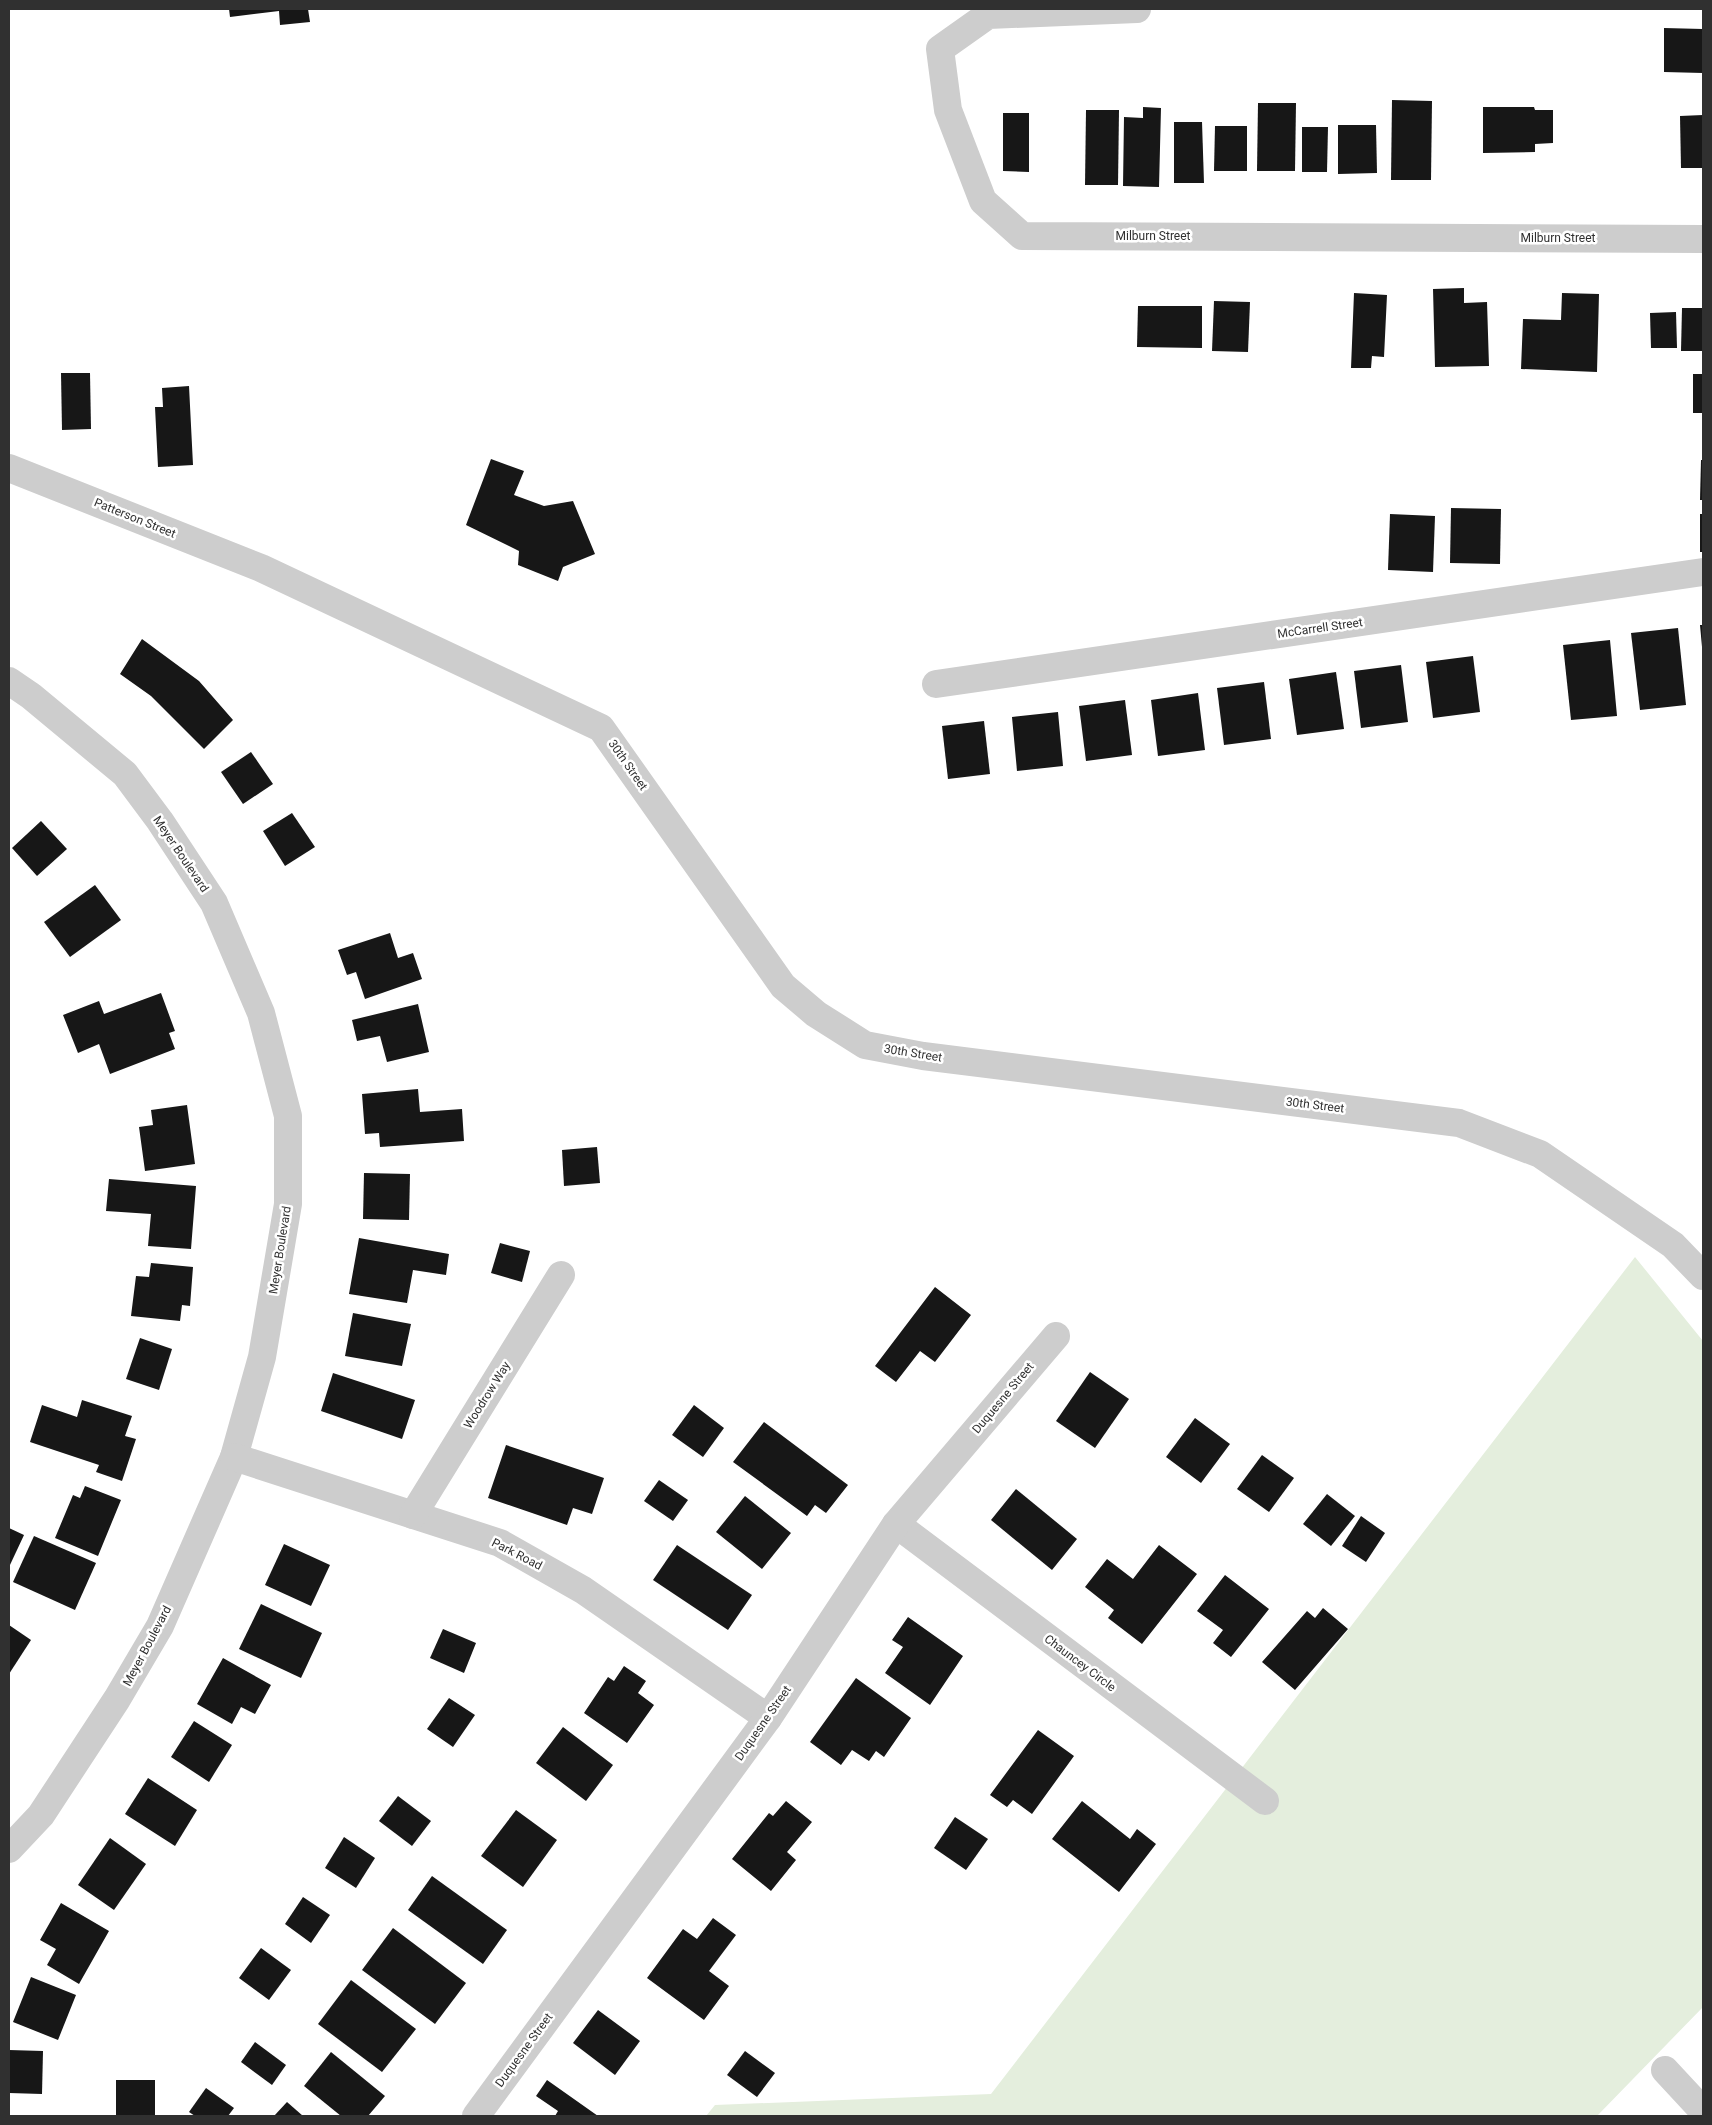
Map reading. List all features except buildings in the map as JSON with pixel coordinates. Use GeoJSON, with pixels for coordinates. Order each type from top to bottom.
{"type":"FeatureCollection","features":[{"type":"Feature","properties":{"kind":"street","name":"Milburn Street"},"geometry":{"type":"LineString","coordinates":[[1138,9],[988,14],[940,49],[948,110],[983,201],[1022,236],[1703,239]]}},
{"type":"Feature","properties":{"kind":"street","name":"Patterson Street"},"geometry":{"type":"LineString","coordinates":[[9,468],[261,568]]}},
{"type":"Feature","properties":{"kind":"street","name":"30th Street"},"geometry":{"type":"LineString","coordinates":[[261,568],[601,728],[783,986],[816,1014],[865,1045],[923,1056],[1459,1123],[1540,1154],[1673,1245],[1703,1276]]}},
{"type":"Feature","properties":{"kind":"street","name":"McCarrell Street"},"geometry":{"type":"LineString","coordinates":[[936,684],[1703,572]]}},
{"type":"Feature","properties":{"kind":"street","name":"Meyer Boulevard"},"geometry":{"type":"LineString","coordinates":[[9,682],[31,696],[125,774],[160,821],[214,903],[261,1013],[288,1116],[288,1204],[262,1357],[234,1457],[160,1626],[118,1699],[41,1815],[9,1849]]}},
{"type":"Feature","properties":{"kind":"street","name":"Woodrow Way"},"geometry":{"type":"LineString","coordinates":[[413,1515],[561,1275]]}},
{"type":"Feature","properties":{"kind":"street","name":"Duquesne Street"},"geometry":{"type":"LineString","coordinates":[[476,2116],[768,1718],[896,1524],[1056,1336]]}},
{"type":"Feature","properties":{"kind":"street","name":"Park Road"},"geometry":{"type":"LineString","coordinates":[[234,1457],[500,1543],[583,1590],[768,1718]]}},
{"type":"Feature","properties":{"kind":"street","name":"Chauncey Circle"},"geometry":{"type":"LineString","coordinates":[[896,1524],[1265,1801]]}},
{"type":"Feature","properties":{"kind":"street"},"geometry":{"type":"LineString","coordinates":[[1665,2070],[1703,2111]]}},
{"type":"Feature","properties":{"kind":"green space"},"geometry":{"type":"Polygon","coordinates":[[[1635,1257],[1703,1341],[1703,2007],[1597,2116],[706,2116],[715,2105],[991,2094],[1635,1257]]]}}]}
